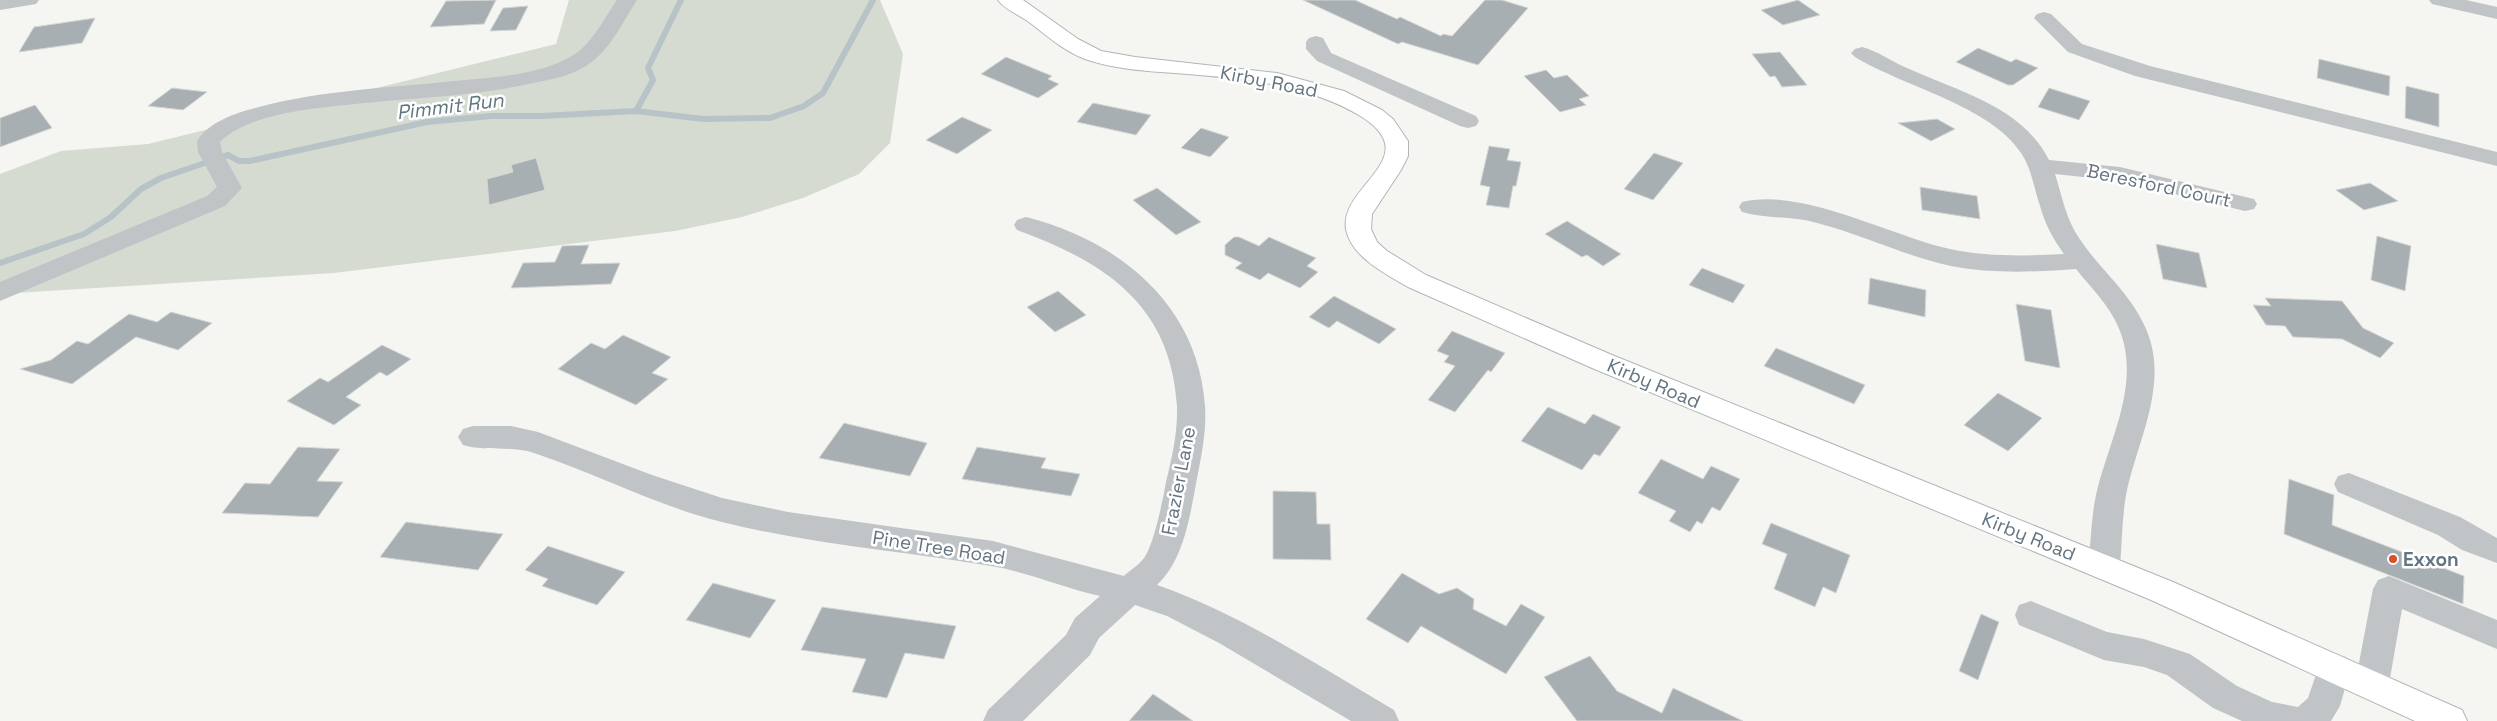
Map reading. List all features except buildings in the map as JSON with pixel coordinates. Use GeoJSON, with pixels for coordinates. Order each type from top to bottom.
{"type":"FeatureCollection","features":[{"type":"Feature","properties":{"kind":"main road","name":"Kirby Road"},"geometry":{"type":"LineString","coordinates":[[1008,0],[1028,10],[1066,42],[1094,55],[1145,64],[1262,76],[1323,91],[1371,113],[1391,130],[1395,138],[1397,154],[1394,164],[1362,208],[1358,227],[1366,245],[1396,269],[1458,299],[1750,424],[2104,567],[2334,667],[2450,721]]}},
{"type":"Feature","properties":{"kind":"street"},"geometry":{"type":"LineString","coordinates":[[0,4],[29,0]]}},
{"type":"Feature","properties":{"kind":"street"},"geometry":{"type":"LineString","coordinates":[[0,292],[216,201],[230,188],[209,147],[218,132],[240,121],[290,106],[510,82],[560,71],[585,57],[602,38],[627,0]]}},
{"type":"Feature","properties":{"kind":"street"},"geometry":{"type":"LineString","coordinates":[[2439,0],[2497,13]]}},
{"type":"Feature","properties":{"kind":"street"},"geometry":{"type":"LineString","coordinates":[[2044,18],[2075,48],[2143,71],[2497,159]]}},
{"type":"Feature","properties":{"kind":"street"},"geometry":{"type":"LineString","coordinates":[[1316,42],[1317,49],[1324,57],[1347,69],[1468,121]]}},
{"type":"Feature","properties":{"kind":"street"},"geometry":{"type":"LineString","coordinates":[[1862,53],[1882,67],[1950,93],[1993,115],[2014,131],[2031,148],[2042,166],[2052,206],[2063,232],[2081,261],[2114,298],[2129,321],[2138,346],[2142,369],[2140,387],[2111,496],[2104,567]]}},
{"type":"Feature","properties":{"kind":"street"},"geometry":{"type":"LineString","coordinates":[[1323,91],[1347,69]]}},
{"type":"Feature","properties":{"kind":"street","name":"Beresford Court"},"geometry":{"type":"LineString","coordinates":[[2042,166],[2120,174],[2245,204]]}},
{"type":"Feature","properties":{"kind":"street"},"geometry":{"type":"LineString","coordinates":[[1751,207],[1804,212],[1916,249],[1951,258],[1987,263],[2022,264],[2081,261]]}},
{"type":"Feature","properties":{"kind":"street","name":"Frazier Lane"},"geometry":{"type":"LineString","coordinates":[[1000,721],[1078,645],[1087,628],[1158,565],[1176,514],[1187,454],[1191,408],[1188,375],[1179,346],[1165,320],[1146,296],[1124,274],[1096,254],[1065,239],[1026,225]]}},
{"type":"Feature","properties":{"kind":"street","name":"Pine Tree Road"},"geometry":{"type":"LineString","coordinates":[[473,437],[511,438],[538,443],[641,483],[721,510],[788,524],[1022,560],[1064,574],[1130,591],[1178,606],[1233,634],[1382,721]]}},
{"type":"Feature","properties":{"kind":"street"},"geometry":{"type":"LineString","coordinates":[[2349,484],[2449,526],[2473,541],[2497,551]]}},
{"type":"Feature","properties":{"kind":"street"},"geometry":{"type":"LineString","coordinates":[[2372,684],[2389,589],[2497,635]]}},
{"type":"Feature","properties":{"kind":"street"},"geometry":{"type":"LineString","coordinates":[[2031,615],[2104,646],[2144,653],[2178,664],[2225,697],[2268,717],[2294,721]]}},
{"type":"Feature","properties":{"kind":"street"},"geometry":{"type":"LineString","coordinates":[[2307,721],[2323,706],[2334,667]]}},
{"type":"Feature","properties":{"kind":"shaded area"},"geometry":{"type":"Polygon","coordinates":[[[569,0],[880,0],[903,54],[890,143],[859,174],[803,198],[742,217],[675,231],[334,273],[0,294],[0,174],[61,151],[148,144],[556,44],[569,0]]]}},
{"type":"Feature","properties":{"kind":"waterway"},"geometry":{"type":"LineString","coordinates":[[636,111],[653,80],[648,68],[681,0]]}},
{"type":"Feature","properties":{"kind":"waterway","name":"Pimmit Run"},"geometry":{"type":"LineString","coordinates":[[636,111],[703,119],[770,118],[804,106],[823,93],[873,0]]}},
{"type":"Feature","properties":{"kind":"waterway","name":"Pimmit Run"},"geometry":{"type":"LineString","coordinates":[[0,263],[84,234],[111,217],[141,189],[161,178],[228,155],[239,161],[250,161],[427,122],[491,116],[542,116],[636,111]]}},
{"type":"Feature","properties":{"kind":"place","name":"Exxon"},"geometry":{"type":"Point","coordinates":[2393,559]}}]}
